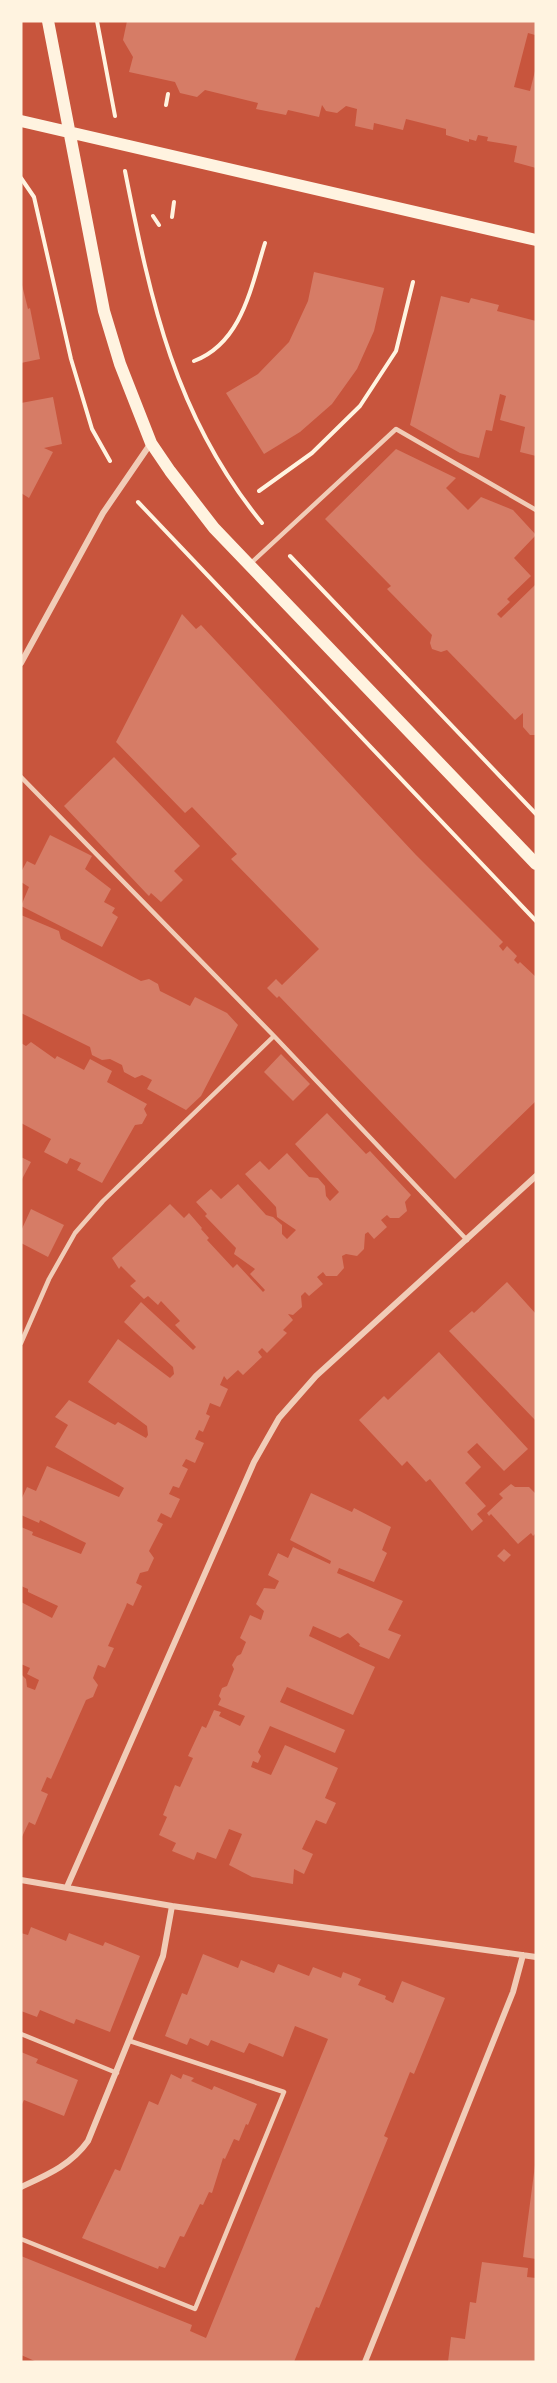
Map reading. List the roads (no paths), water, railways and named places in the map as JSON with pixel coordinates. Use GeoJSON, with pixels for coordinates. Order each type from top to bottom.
{"type":"FeatureCollection","features":[{"type":"Feature","properties":{"kind":"main road"},"geometry":{"type":"LineString","coordinates":[[48,21],[104,311],[129,387],[152,443],[199,510],[536,864]]}},
{"type":"Feature","properties":{"kind":"main road"},"geometry":{"type":"LineString","coordinates":[[21,121],[536,240]]}},
{"type":"Feature","properties":{"kind":"street"},"geometry":{"type":"LineString","coordinates":[[21,663],[103,513],[152,443]]}},
{"type":"Feature","properties":{"kind":"street"},"geometry":{"type":"LineString","coordinates":[[67,1887],[254,1461],[270,1432],[296,1396],[316,1376],[536,1176]]}},
{"type":"Feature","properties":{"kind":"street"},"geometry":{"type":"LineString","coordinates":[[21,1880],[172,1906],[536,1957]]}},
{"type":"Feature","properties":{"kind":"street"},"geometry":{"type":"LineString","coordinates":[[21,2187],[59,2169],[81,2151],[96,2126],[166,1945],[172,1906]]}},
{"type":"Feature","properties":{"kind":"street"},"geometry":{"type":"LineString","coordinates":[[365,2362],[513,1992],[523,1955]]}},
{"type":"Feature","properties":{"kind":"lane"},"geometry":{"type":"LineString","coordinates":[[250,565],[396,429],[536,510]]}},
{"type":"Feature","properties":{"kind":"lane"},"geometry":{"type":"LineString","coordinates":[[21,777],[274,1036],[467,1240]]}},
{"type":"Feature","properties":{"kind":"lane"},"geometry":{"type":"LineString","coordinates":[[21,1343],[49,1279],[75,1233],[103,1201],[274,1036]]}},
{"type":"Feature","properties":{"kind":"lane"},"geometry":{"type":"LineString","coordinates":[[21,2034],[117,2073]]}},
{"type":"Feature","properties":{"kind":"lane"},"geometry":{"type":"LineString","coordinates":[[21,2239],[195,2309],[284,2092],[130,2041]]}}]}
